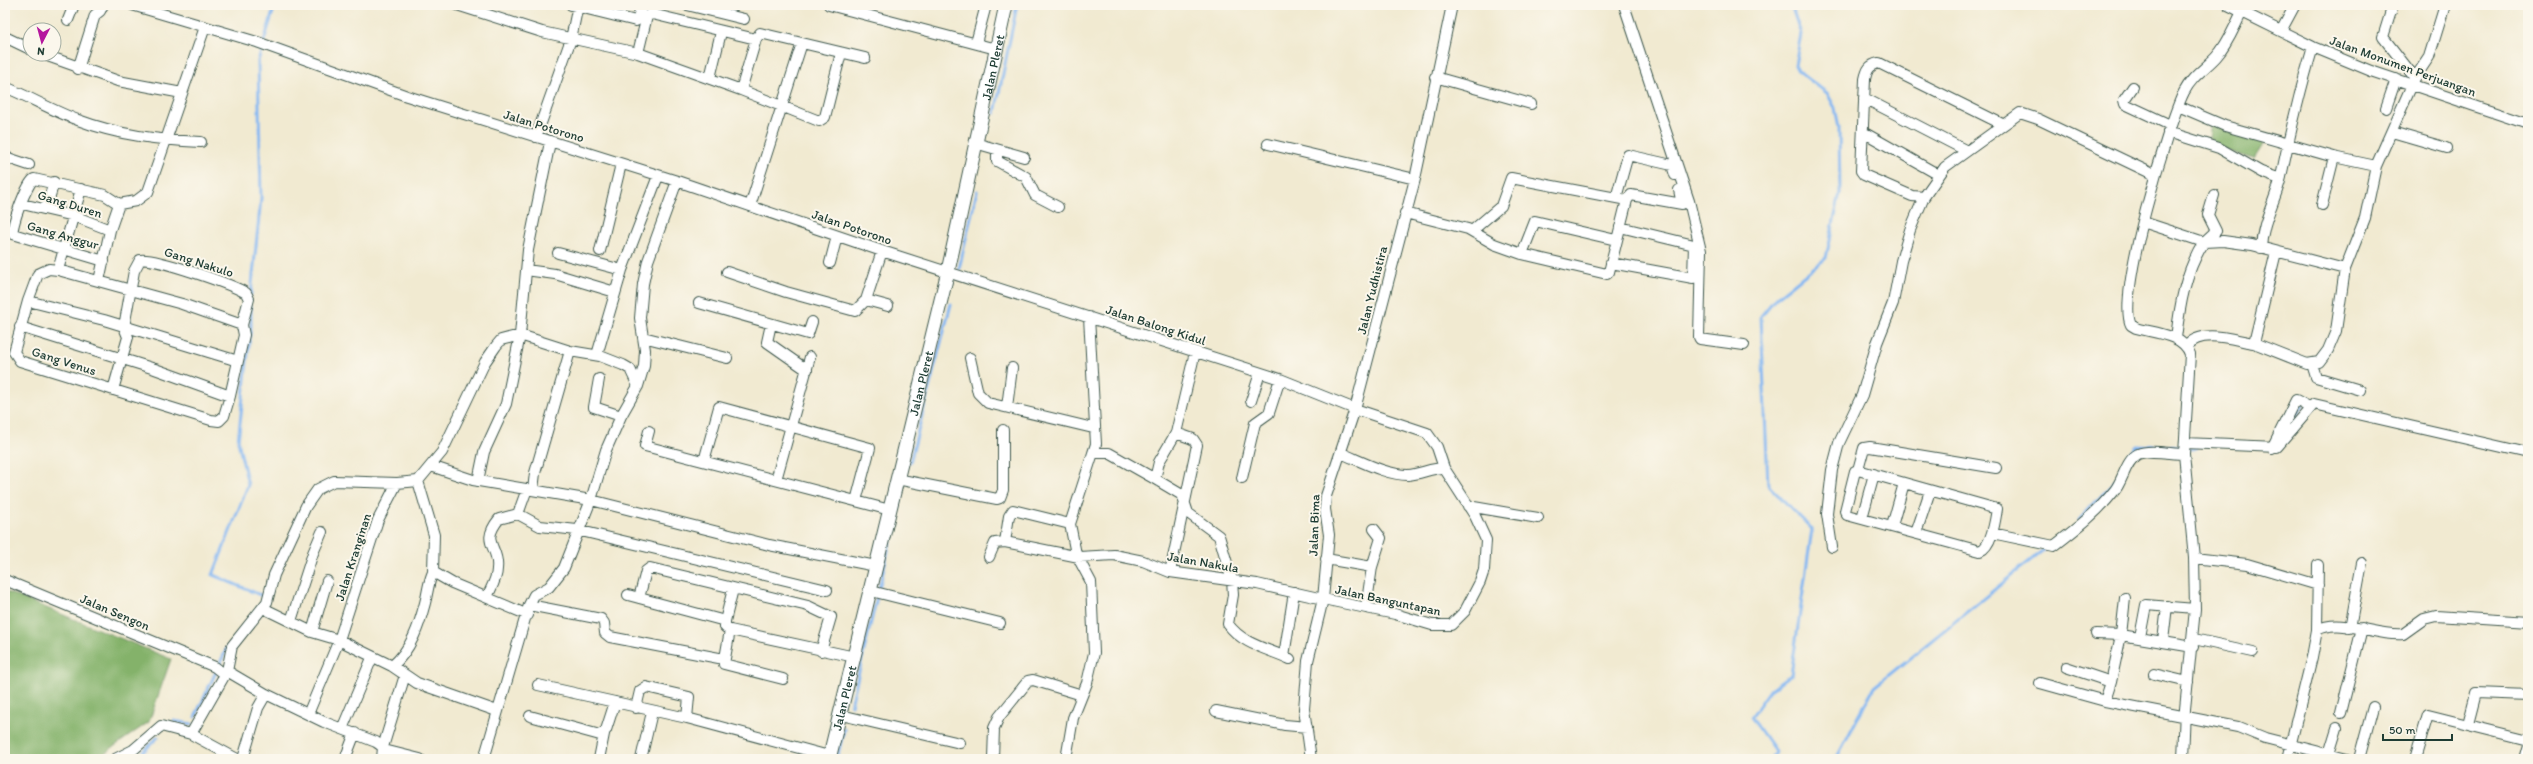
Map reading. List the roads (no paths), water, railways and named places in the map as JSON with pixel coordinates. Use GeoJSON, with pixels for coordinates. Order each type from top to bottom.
{"type":"FeatureCollection","features":[{"type":"Feature","properties":{"kind":"main road","name":"Jalan Pleret"},"geometry":{"type":"LineString","coordinates":[[829,758],[841,716],[948,271],[1006,5]]}},
{"type":"Feature","properties":{"kind":"street"},"geometry":{"type":"LineString","coordinates":[[68,20],[74,5]]}},
{"type":"Feature","properties":{"kind":"street"},"geometry":{"type":"LineString","coordinates":[[78,68],[96,15],[103,5]]}},
{"type":"Feature","properties":{"kind":"street","name":"Jalan Potorono"},"geometry":{"type":"LineString","coordinates":[[132,5],[257,42],[407,96],[677,181],[882,251],[948,271]]}},
{"type":"Feature","properties":{"kind":"street"},"geometry":{"type":"LineString","coordinates":[[457,5],[571,39],[638,54],[710,78],[812,119],[823,120],[840,52]]}},
{"type":"Feature","properties":{"kind":"street"},"geometry":{"type":"LineString","coordinates":[[536,137],[571,39],[575,6],[636,21],[638,19],[641,5]]}},
{"type":"Feature","properties":{"kind":"street"},"geometry":{"type":"LineString","coordinates":[[687,5],[744,19]]}},
{"type":"Feature","properties":{"kind":"street"},"geometry":{"type":"LineString","coordinates":[[829,5],[870,10],[996,49]]}},
{"type":"Feature","properties":{"kind":"street"},"geometry":{"type":"LineString","coordinates":[[976,43],[986,5]]}},
{"type":"Feature","properties":{"kind":"street","name":"Jalan Yudhistira"},"geometry":{"type":"LineString","coordinates":[[1355,409],[1415,179],[1435,77],[1452,5]]}},
{"type":"Feature","properties":{"kind":"street"},"geometry":{"type":"LineString","coordinates":[[1624,5],[1689,201],[1701,251],[1699,337],[1700,339],[1744,345]]}},
{"type":"Feature","properties":{"kind":"street","name":"Jalan Monumen Perjuangan"},"geometry":{"type":"LineString","coordinates":[[2228,5],[2313,47],[2396,78],[2414,81],[2528,124]]}},
{"type":"Feature","properties":{"kind":"street"},"geometry":{"type":"LineString","coordinates":[[2281,31],[2295,5]]}},
{"type":"Feature","properties":{"kind":"street"},"geometry":{"type":"LineString","coordinates":[[2393,5],[2383,37],[2414,81]]}},
{"type":"Feature","properties":{"kind":"street"},"geometry":{"type":"LineString","coordinates":[[2312,364],[2323,357],[2336,331],[2346,269],[2365,218],[2376,166],[2414,81],[2429,57],[2445,5]]}},
{"type":"Feature","properties":{"kind":"street"},"geometry":{"type":"LineString","coordinates":[[2183,759],[2184,718],[2193,643],[2195,609],[2194,558],[2184,449],[2190,363],[2187,346],[2176,338],[2136,328],[2129,321],[2130,289],[2143,222],[2155,175],[2169,129],[2178,106],[2190,82],[2217,56],[2226,44],[2242,12]]}},
{"type":"Feature","properties":{"kind":"street"},"geometry":{"type":"LineString","coordinates":[[638,54],[649,14],[756,39]]}},
{"type":"Feature","properties":{"kind":"street"},"geometry":{"type":"LineString","coordinates":[[22,204],[31,181],[38,178],[81,188],[105,196],[119,204],[136,201],[148,192],[205,27]]}},
{"type":"Feature","properties":{"kind":"street"},"geometry":{"type":"LineString","coordinates":[[710,78],[721,32]]}},
{"type":"Feature","properties":{"kind":"street"},"geometry":{"type":"LineString","coordinates":[[741,90],[756,39],[760,33],[865,58]]}},
{"type":"Feature","properties":{"kind":"street"},"geometry":{"type":"LineString","coordinates":[[5,38],[22,45]]}},
{"type":"Feature","properties":{"kind":"street"},"geometry":{"type":"LineString","coordinates":[[750,206],[783,107],[802,43]]}},
{"type":"Feature","properties":{"kind":"street"},"geometry":{"type":"LineString","coordinates":[[2261,248],[2266,218],[2280,179],[2286,144],[2313,47]]}},
{"type":"Feature","properties":{"kind":"street"},"geometry":{"type":"LineString","coordinates":[[62,62],[124,82],[182,93]]}},
{"type":"Feature","properties":{"kind":"street"},"geometry":{"type":"LineString","coordinates":[[1924,197],[1912,196],[1864,175],[1861,166],[1864,98],[1867,71],[1872,64],[1879,63],[2002,124]]}},
{"type":"Feature","properties":{"kind":"street"},"geometry":{"type":"LineString","coordinates":[[1435,77],[1531,104]]}},
{"type":"Feature","properties":{"kind":"street"},"geometry":{"type":"LineString","coordinates":[[2386,108],[2396,78]]}},
{"type":"Feature","properties":{"kind":"street"},"geometry":{"type":"LineString","coordinates":[[5,87],[64,114],[99,127],[138,137],[201,142]]}},
{"type":"Feature","properties":{"kind":"street"},"geometry":{"type":"LineString","coordinates":[[2133,87],[2124,100],[2126,104],[2169,129],[2219,148],[2261,172],[2280,179]]}},
{"type":"Feature","properties":{"kind":"street"},"geometry":{"type":"LineString","coordinates":[[1864,98],[1967,151]]}},
{"type":"Feature","properties":{"kind":"street"},"geometry":{"type":"LineString","coordinates":[[2178,106],[2225,126],[2334,157],[2376,166]]}},
{"type":"Feature","properties":{"kind":"street"},"geometry":{"type":"LineString","coordinates":[[1832,547],[1827,514],[1832,470],[1839,443],[1862,395],[1877,343],[1893,303],[1901,261],[1910,230],[1924,197],[1950,162],[2016,114],[2024,113],[2155,175]]}},
{"type":"Feature","properties":{"kind":"street"},"geometry":{"type":"LineString","coordinates":[[1863,132],[1939,175]]}},
{"type":"Feature","properties":{"kind":"street"},"geometry":{"type":"LineString","coordinates":[[2392,132],[2447,148]]}},
{"type":"Feature","properties":{"kind":"street"},"geometry":{"type":"LineString","coordinates":[[478,480],[484,452],[506,404],[520,335],[532,226],[550,142]]}},
{"type":"Feature","properties":{"kind":"street"},"geometry":{"type":"LineString","coordinates":[[975,144],[1024,157]]}},
{"type":"Feature","properties":{"kind":"street"},"geometry":{"type":"LineString","coordinates":[[1268,144],[1415,179]]}},
{"type":"Feature","properties":{"kind":"street"},"geometry":{"type":"LineString","coordinates":[[997,151],[997,161],[1026,177],[1035,195],[1058,207]]}},
{"type":"Feature","properties":{"kind":"street"},"geometry":{"type":"LineString","coordinates":[[1405,213],[1473,230],[1494,244],[1522,254],[1607,274],[1627,200],[1631,195],[1682,203],[1672,166],[1628,155],[1616,198]]}},
{"type":"Feature","properties":{"kind":"street"},"geometry":{"type":"LineString","coordinates":[[5,157],[29,165]]}},
{"type":"Feature","properties":{"kind":"street"},"geometry":{"type":"LineString","coordinates":[[2322,205],[2334,157]]}},
{"type":"Feature","properties":{"kind":"street"},"geometry":{"type":"LineString","coordinates":[[600,251],[621,164]]}},
{"type":"Feature","properties":{"kind":"street"},"geometry":{"type":"LineString","coordinates":[[597,355],[622,270],[658,176]]}},
{"type":"Feature","properties":{"kind":"street"},"geometry":{"type":"LineString","coordinates":[[1473,230],[1501,206],[1511,178],[1627,200]]}},
{"type":"Feature","properties":{"kind":"street"},"geometry":{"type":"LineString","coordinates":[[484,759],[528,610],[534,595],[549,587],[564,568],[577,530],[590,500],[602,463],[621,416],[638,386],[644,366],[643,337],[640,318],[643,284],[648,262],[677,181]]}},
{"type":"Feature","properties":{"kind":"street"},"geometry":{"type":"LineString","coordinates":[[46,209],[54,182]]}},
{"type":"Feature","properties":{"kind":"street"},"geometry":{"type":"LineString","coordinates":[[20,327],[230,396],[244,335],[242,325],[182,304],[58,270],[63,247],[74,217],[81,188]]}},
{"type":"Feature","properties":{"kind":"street"},"geometry":{"type":"LineString","coordinates":[[2176,338],[2183,290],[2191,265],[2204,242],[2216,231],[2208,215],[2214,195]]}},
{"type":"Feature","properties":{"kind":"street","name":"Gang Duren"},"geometry":{"type":"LineString","coordinates":[[22,204],[74,217],[110,230]]}},
{"type":"Feature","properties":{"kind":"street","name":"Gang Anggur"},"geometry":{"type":"LineString","coordinates":[[22,204],[12,225],[13,234],[63,247],[104,261]]}},
{"type":"Feature","properties":{"kind":"street"},"geometry":{"type":"LineString","coordinates":[[99,281],[110,230],[119,204]]}},
{"type":"Feature","properties":{"kind":"street"},"geometry":{"type":"LineString","coordinates":[[1522,254],[1535,221],[1616,240]]}},
{"type":"Feature","properties":{"kind":"street"},"geometry":{"type":"LineString","coordinates":[[2143,222],[2204,242],[2223,241],[2261,248],[2346,269]]}},
{"type":"Feature","properties":{"kind":"street"},"geometry":{"type":"LineString","coordinates":[[1611,262],[1693,278],[1694,245],[1620,228]]}},
{"type":"Feature","properties":{"kind":"street"},"geometry":{"type":"LineString","coordinates":[[830,263],[837,236]]}},
{"type":"Feature","properties":{"kind":"street"},"geometry":{"type":"LineString","coordinates":[[728,272],[786,292],[855,312],[866,300],[882,251]]}},
{"type":"Feature","properties":{"kind":"street"},"geometry":{"type":"LineString","coordinates":[[2254,343],[2276,252]]}},
{"type":"Feature","properties":{"kind":"street"},"geometry":{"type":"LineString","coordinates":[[558,253],[622,270]]}},
{"type":"Feature","properties":{"kind":"street","name":"Gang Nakulo"},"geometry":{"type":"LineString","coordinates":[[130,289],[136,265],[140,260],[148,259],[182,269],[237,288],[248,294],[248,310],[242,325]]}},
{"type":"Feature","properties":{"kind":"street","name":"Gang Venus"},"geometry":{"type":"LineString","coordinates":[[58,270],[49,269],[38,274],[20,327],[14,352],[17,359],[113,390],[219,421],[224,416],[230,396]]}},
{"type":"Feature","properties":{"kind":"street"},"geometry":{"type":"LineString","coordinates":[[526,270],[555,274],[615,292]]}},
{"type":"Feature","properties":{"kind":"street","name":"Jalan Balong Kidul"},"geometry":{"type":"LineString","coordinates":[[948,271],[1280,379],[1355,409]]}},
{"type":"Feature","properties":{"kind":"street"},"geometry":{"type":"LineString","coordinates":[[113,390],[128,336],[124,327],[130,289]]}},
{"type":"Feature","properties":{"kind":"street"},"geometry":{"type":"LineString","coordinates":[[866,300],[888,306]]}},
{"type":"Feature","properties":{"kind":"street"},"geometry":{"type":"LineString","coordinates":[[28,301],[124,327],[238,361]]}},
{"type":"Feature","properties":{"kind":"street"},"geometry":{"type":"LineString","coordinates":[[699,303],[808,334],[812,322]]}},
{"type":"Feature","properties":{"kind":"street"},"geometry":{"type":"LineString","coordinates":[[1066,759],[1073,718],[1082,695],[1094,653],[1091,582],[1079,558],[1070,524],[1096,444],[1093,428],[1089,317]]}},
{"type":"Feature","properties":{"kind":"street"},"geometry":{"type":"LineString","coordinates":[[771,324],[767,342],[807,370]]}},
{"type":"Feature","properties":{"kind":"street"},"geometry":{"type":"LineString","coordinates":[[191,734],[222,671],[232,646],[263,608],[269,598],[274,575],[306,506],[318,489],[334,481],[396,483],[418,481],[442,452],[485,362],[501,340],[520,335],[570,351],[597,355],[630,369],[638,386]]}},
{"type":"Feature","properties":{"kind":"street"},"geometry":{"type":"LineString","coordinates":[[643,337],[727,358]]}},
{"type":"Feature","properties":{"kind":"street"},"geometry":{"type":"LineString","coordinates":[[2187,346],[2192,339],[2202,337],[2254,343],[2312,364]]}},
{"type":"Feature","properties":{"kind":"street"},"geometry":{"type":"LineString","coordinates":[[518,514],[530,490],[570,351]]}},
{"type":"Feature","properties":{"kind":"street"},"geometry":{"type":"LineString","coordinates":[[1155,479],[1159,462],[1176,433],[1196,352]]}},
{"type":"Feature","properties":{"kind":"street"},"geometry":{"type":"LineString","coordinates":[[776,480],[810,357]]}},
{"type":"Feature","properties":{"kind":"street"},"geometry":{"type":"LineString","coordinates":[[970,358],[974,381],[983,401],[1093,428]]}},
{"type":"Feature","properties":{"kind":"street"},"geometry":{"type":"LineString","coordinates":[[2312,364],[2315,376],[2360,390]]}},
{"type":"Feature","properties":{"kind":"street"},"geometry":{"type":"LineString","coordinates":[[1007,407],[1012,368]]}},
{"type":"Feature","properties":{"kind":"street"},"geometry":{"type":"LineString","coordinates":[[1251,401],[1260,373]]}},
{"type":"Feature","properties":{"kind":"street"},"geometry":{"type":"LineString","coordinates":[[599,379],[594,407],[621,416]]}},
{"type":"Feature","properties":{"kind":"street"},"geometry":{"type":"LineString","coordinates":[[1242,478],[1254,423],[1269,413],[1280,379]]}},
{"type":"Feature","properties":{"kind":"street"},"geometry":{"type":"LineString","coordinates":[[2272,448],[2296,400],[2299,400],[2309,407]]}},
{"type":"Feature","properties":{"kind":"street"},"geometry":{"type":"LineString","coordinates":[[1992,533],[2049,546],[2097,511],[2116,490],[2132,458],[2137,455],[2145,452],[2184,449],[2272,448],[2282,443],[2309,407],[2314,404],[2528,453]]}},
{"type":"Feature","properties":{"kind":"street"},"geometry":{"type":"LineString","coordinates":[[704,461],[719,407],[870,448],[856,501]]}},
{"type":"Feature","properties":{"kind":"street","name":"Jalan Bima"},"geometry":{"type":"LineString","coordinates":[[1323,599],[1329,535],[1325,509],[1326,496],[1355,409]]}},
{"type":"Feature","properties":{"kind":"street","name":"Jalan Banguntapan"},"geometry":{"type":"LineString","coordinates":[[1311,759],[1304,708],[1308,661],[1323,599],[1442,626],[1450,625],[1458,620],[1480,582],[1486,558],[1486,540],[1468,506],[1444,468],[1437,447],[1427,433],[1355,409]]}},
{"type":"Feature","properties":{"kind":"street"},"geometry":{"type":"LineString","coordinates":[[897,479],[997,499],[1000,498],[1003,490],[1003,430]]}},
{"type":"Feature","properties":{"kind":"street"},"geometry":{"type":"LineString","coordinates":[[649,431],[645,446],[890,510]]}},
{"type":"Feature","properties":{"kind":"street"},"geometry":{"type":"LineString","coordinates":[[1170,572],[1197,445],[1193,439],[1176,433]]}},
{"type":"Feature","properties":{"kind":"street"},"geometry":{"type":"LineString","coordinates":[[1858,470],[1997,509],[1992,533],[1984,548],[1980,551],[1847,514],[1844,511],[1854,471],[1858,470],[1864,448],[1870,447],[1996,468]]}},
{"type":"Feature","properties":{"kind":"street"},"geometry":{"type":"LineString","coordinates":[[1093,453],[1109,453],[1177,491],[1186,501],[1188,513],[1219,536],[1232,580],[1233,596],[1228,624],[1232,630],[1256,647],[1287,657],[1294,592]]}},
{"type":"Feature","properties":{"kind":"street"},"geometry":{"type":"LineString","coordinates":[[1341,453],[1395,474],[1421,474],[1431,468],[1444,468]]}},
{"type":"Feature","properties":{"kind":"street"},"geometry":{"type":"LineString","coordinates":[[431,466],[478,480],[590,500],[768,545],[876,566]]}},
{"type":"Feature","properties":{"kind":"street"},"geometry":{"type":"LineString","coordinates":[[1862,518],[1874,474]]}},
{"type":"Feature","properties":{"kind":"street"},"geometry":{"type":"LineString","coordinates":[[392,666],[408,648],[420,621],[428,582],[433,572],[434,535],[418,481]]}},
{"type":"Feature","properties":{"kind":"street","name":"Jalan Kranginan"},"geometry":{"type":"LineString","coordinates":[[308,714],[339,640],[378,520],[396,483]]}},
{"type":"Feature","properties":{"kind":"street"},"geometry":{"type":"LineString","coordinates":[[1892,526],[1904,483]]}},
{"type":"Feature","properties":{"kind":"street"},"geometry":{"type":"LineString","coordinates":[[1916,533],[1930,491]]}},
{"type":"Feature","properties":{"kind":"street"},"geometry":{"type":"LineString","coordinates":[[1468,506],[1538,518]]}},
{"type":"Feature","properties":{"kind":"street"},"geometry":{"type":"LineString","coordinates":[[989,557],[995,543],[1005,542],[1009,516],[1013,510],[1070,524]]}},
{"type":"Feature","properties":{"kind":"street"},"geometry":{"type":"LineString","coordinates":[[487,596],[498,569],[496,557],[489,544],[490,533],[500,518],[518,514],[540,526],[577,530],[828,590]]}},
{"type":"Feature","properties":{"kind":"street"},"geometry":{"type":"LineString","coordinates":[[1366,608],[1372,566],[1381,538],[1374,530]]}},
{"type":"Feature","properties":{"kind":"street"},"geometry":{"type":"LineString","coordinates":[[290,621],[312,553],[322,532]]}},
{"type":"Feature","properties":{"kind":"street","name":"Jalan Nakula"},"geometry":{"type":"LineString","coordinates":[[1005,542],[1079,558],[1114,555],[1143,561],[1170,572],[1232,580],[1323,599]]}},
{"type":"Feature","properties":{"kind":"street"},"geometry":{"type":"LineString","coordinates":[[2194,558],[2246,564],[2318,585]]}},
{"type":"Feature","properties":{"kind":"street"},"geometry":{"type":"LineString","coordinates":[[1326,559],[1372,566]]}},
{"type":"Feature","properties":{"kind":"street"},"geometry":{"type":"LineString","coordinates":[[2350,628],[2362,563]]}},
{"type":"Feature","properties":{"kind":"street"},"geometry":{"type":"LineString","coordinates":[[2287,759],[2317,630],[2318,565]]}},
{"type":"Feature","properties":{"kind":"street"},"geometry":{"type":"LineString","coordinates":[[639,598],[646,571],[650,568],[732,589],[808,606],[828,614],[831,617],[820,651]]}},
{"type":"Feature","properties":{"kind":"street"},"geometry":{"type":"LineString","coordinates":[[433,572],[452,583],[528,610],[601,619],[604,623],[605,633],[610,637],[724,659]]}},
{"type":"Feature","properties":{"kind":"street","name":"Jalan Sengon"},"geometry":{"type":"LineString","coordinates":[[5,580],[222,671],[308,714],[355,733],[383,752],[420,759]]}},
{"type":"Feature","properties":{"kind":"street"},"geometry":{"type":"LineString","coordinates":[[312,632],[327,581]]}},
{"type":"Feature","properties":{"kind":"street"},"geometry":{"type":"LineString","coordinates":[[732,589],[725,621],[725,627],[730,630],[855,658]]}},
{"type":"Feature","properties":{"kind":"street"},"geometry":{"type":"LineString","coordinates":[[871,591],[1000,623]]}},
{"type":"Feature","properties":{"kind":"street"},"geometry":{"type":"LineString","coordinates":[[628,595],[725,621]]}},
{"type":"Feature","properties":{"kind":"street"},"geometry":{"type":"LineString","coordinates":[[2105,701],[2111,682],[2121,635],[2125,598]]}},
{"type":"Feature","properties":{"kind":"street"},"geometry":{"type":"LineString","coordinates":[[2140,637],[2145,606],[2167,606],[2195,609]]}},
{"type":"Feature","properties":{"kind":"street"},"geometry":{"type":"LineString","coordinates":[[2163,641],[2167,606]]}},
{"type":"Feature","properties":{"kind":"street"},"geometry":{"type":"LineString","coordinates":[[263,608],[312,632],[339,640],[372,658],[392,666],[417,683],[497,712]]}},
{"type":"Feature","properties":{"kind":"street"},"geometry":{"type":"LineString","coordinates":[[2317,630],[2329,626],[2362,628],[2403,634],[2424,619],[2436,616],[2528,622]]}},
{"type":"Feature","properties":{"kind":"street"},"geometry":{"type":"LineString","coordinates":[[2341,713],[2362,628]]}},
{"type":"Feature","properties":{"kind":"street"},"geometry":{"type":"LineString","coordinates":[[730,630],[724,659],[725,665],[783,679]]}},
{"type":"Feature","properties":{"kind":"street"},"geometry":{"type":"LineString","coordinates":[[2096,634],[2121,635],[2163,641],[2193,643],[2253,652]]}},
{"type":"Feature","properties":{"kind":"street"},"geometry":{"type":"LineString","coordinates":[[342,729],[372,658]]}},
{"type":"Feature","properties":{"kind":"street"},"geometry":{"type":"LineString","coordinates":[[2066,667],[2111,682]]}},
{"type":"Feature","properties":{"kind":"street"},"geometry":{"type":"LineString","coordinates":[[2154,674],[2188,682]]}},
{"type":"Feature","properties":{"kind":"street"},"geometry":{"type":"LineString","coordinates":[[383,752],[404,675]]}},
{"type":"Feature","properties":{"kind":"street"},"geometry":{"type":"LineString","coordinates":[[993,759],[994,728],[999,717],[1028,681],[1033,680],[1082,695]]}},
{"type":"Feature","properties":{"kind":"street"},"geometry":{"type":"LineString","coordinates":[[2040,683],[2105,701],[2184,718],[2238,727],[2291,744],[2347,759]]}},
{"type":"Feature","properties":{"kind":"street"},"geometry":{"type":"LineString","coordinates":[[538,685],[615,702],[652,712],[686,718],[829,758]]}},
{"type":"Feature","properties":{"kind":"street"},"geometry":{"type":"LineString","coordinates":[[636,708],[644,687],[660,690],[689,697],[686,718]]}},
{"type":"Feature","properties":{"kind":"street"},"geometry":{"type":"LineString","coordinates":[[2468,724],[2476,693],[2528,695]]}},
{"type":"Feature","properties":{"kind":"street"},"geometry":{"type":"LineString","coordinates":[[243,759],[258,708],[266,694]]}},
{"type":"Feature","properties":{"kind":"street"},"geometry":{"type":"LineString","coordinates":[[599,759],[604,734],[615,702]]}},
{"type":"Feature","properties":{"kind":"street"},"geometry":{"type":"LineString","coordinates":[[2359,759],[2373,707]]}},
{"type":"Feature","properties":{"kind":"street"},"geometry":{"type":"LineString","coordinates":[[1216,711],[1285,725],[1307,727]]}},
{"type":"Feature","properties":{"kind":"street"},"geometry":{"type":"LineString","coordinates":[[641,759],[652,712]]}},
{"type":"Feature","properties":{"kind":"street"},"geometry":{"type":"LineString","coordinates":[[530,716],[600,735],[604,734]]}},
{"type":"Feature","properties":{"kind":"street"},"geometry":{"type":"LineString","coordinates":[[841,716],[960,743]]}},
{"type":"Feature","properties":{"kind":"street"},"geometry":{"type":"LineString","coordinates":[[2415,759],[2427,716],[2468,724],[2528,740]]}},
{"type":"Feature","properties":{"kind":"street"},"geometry":{"type":"LineString","coordinates":[[118,758],[133,750],[161,726],[191,734],[237,759]]}},
{"type":"Feature","properties":{"kind":"street"},"geometry":{"type":"LineString","coordinates":[[2329,754],[2337,728]]}},
{"type":"Feature","properties":{"kind":"street"},"geometry":{"type":"LineString","coordinates":[[345,759],[355,733]]}},
{"type":"Feature","properties":{"kind":"street"},"geometry":{"type":"LineString","coordinates":[[2524,759],[2528,745]]}},
{"type":"Feature","properties":{"kind":"waterway"},"geometry":{"type":"LineString","coordinates":[[251,294],[261,198],[258,61],[275,5]]}},
{"type":"Feature","properties":{"kind":"waterway"},"geometry":{"type":"LineString","coordinates":[[995,113],[1017,5]]}},
{"type":"Feature","properties":{"kind":"waterway"},"geometry":{"type":"LineString","coordinates":[[1771,759],[1775,751],[1751,717],[1770,690],[1791,675],[1812,529],[1768,485],[1761,316],[1775,299],[1826,258],[1840,193],[1839,127],[1835,108],[1827,93],[1798,71],[1795,65],[1801,34],[1791,5]]}},
{"type":"Feature","properties":{"kind":"waterway"},"geometry":{"type":"LineString","coordinates":[[959,269],[977,191]]}},
{"type":"Feature","properties":{"kind":"waterway"},"geometry":{"type":"LineString","coordinates":[[910,462],[951,304]]}},
{"type":"Feature","properties":{"kind":"waterway"},"geometry":{"type":"LineString","coordinates":[[251,307],[251,326],[238,441],[248,485],[213,575],[265,597],[264,599]]}},
{"type":"Feature","properties":{"kind":"waterway"},"geometry":{"type":"LineString","coordinates":[[2288,427],[2303,405]]}},
{"type":"Feature","properties":{"kind":"waterway"},"geometry":{"type":"LineString","coordinates":[[2129,456],[2137,445],[2196,448]]}},
{"type":"Feature","properties":{"kind":"waterway"},"geometry":{"type":"LineString","coordinates":[[2079,520],[2116,480]]}},
{"type":"Feature","properties":{"kind":"waterway"},"geometry":{"type":"LineString","coordinates":[[851,705],[900,501]]}},
{"type":"Feature","properties":{"kind":"waterway"},"geometry":{"type":"LineString","coordinates":[[1836,759],[1874,687],[2047,547]]}},
{"type":"Feature","properties":{"kind":"waterway"},"geometry":{"type":"LineString","coordinates":[[195,717],[227,648]]}},
{"type":"Feature","properties":{"kind":"waterway"},"geometry":{"type":"LineString","coordinates":[[174,721],[192,724]]}},
{"type":"Feature","properties":{"kind":"waterway"},"geometry":{"type":"LineString","coordinates":[[837,759],[844,729]]}},
{"type":"Feature","properties":{"kind":"waterway"},"geometry":{"type":"LineString","coordinates":[[139,756],[158,737]]}}]}
